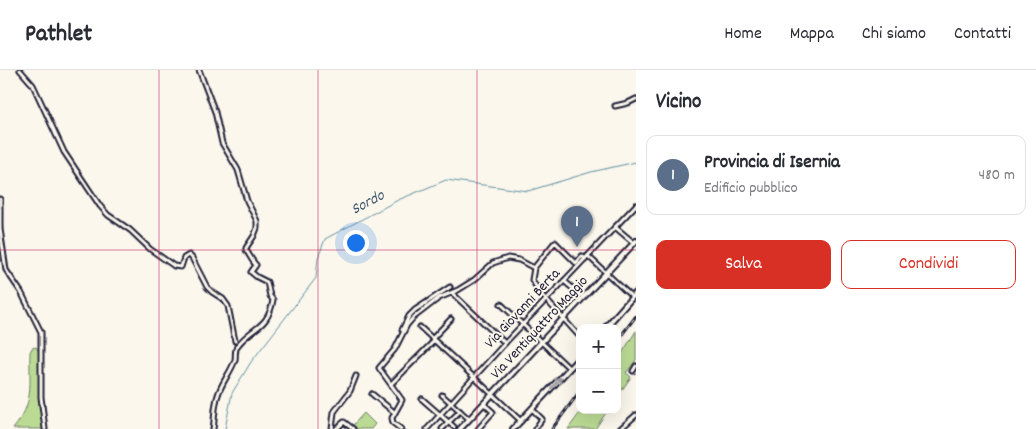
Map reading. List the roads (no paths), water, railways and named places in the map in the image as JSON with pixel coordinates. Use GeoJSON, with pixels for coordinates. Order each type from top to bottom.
{"type":"FeatureCollection","features":[{"type":"Feature","properties":{"kind":"main road","name":"Via Ventiquattro Maggio"},"geometry":{"type":"LineString","coordinates":[[460,429],[635,242]]}},
{"type":"Feature","properties":{"kind":"main road"},"geometry":{"type":"LineString","coordinates":[[608,324],[636,293]]}},
{"type":"Feature","properties":{"kind":"main road"},"geometry":{"type":"LineString","coordinates":[[513,429],[576,361]]}},
{"type":"Feature","properties":{"kind":"street"},"geometry":{"type":"LineString","coordinates":[[20,70],[36,90],[64,152],[100,206],[108,215],[130,230],[142,242],[174,266],[181,267],[184,258],[190,256],[207,287],[223,298],[226,303],[229,309],[235,341]]}},
{"type":"Feature","properties":{"kind":"street"},"geometry":{"type":"LineString","coordinates":[[199,70],[215,112],[222,143],[238,170],[246,201],[257,221],[254,236],[246,248],[252,262],[256,265],[251,272],[267,282],[270,296],[273,300],[264,323],[245,337],[236,349],[235,360],[217,397],[214,411],[214,429]]}},
{"type":"Feature","properties":{"kind":"street"},"geometry":{"type":"LineString","coordinates":[[615,106],[636,99]]}},
{"type":"Feature","properties":{"kind":"street"},"geometry":{"type":"LineString","coordinates":[[0,199],[0,229],[6,270],[21,292],[41,332],[41,397],[45,429]]}},
{"type":"Feature","properties":{"kind":"street","name":"Via Giovanni Berta"},"geometry":{"type":"LineString","coordinates":[[428,429],[546,299],[636,205]]}},
{"type":"Feature","properties":{"kind":"street"},"geometry":{"type":"LineString","coordinates":[[615,227],[635,242]]}},
{"type":"Feature","properties":{"kind":"street"},"geometry":{"type":"LineString","coordinates":[[576,332],[546,299],[532,280],[534,268],[555,242],[576,262],[582,256],[587,258],[632,297]]}},
{"type":"Feature","properties":{"kind":"street"},"geometry":{"type":"LineString","coordinates":[[402,333],[419,313],[439,298],[452,293],[481,275],[493,263],[499,260],[508,258],[519,260],[534,268]]}},
{"type":"Feature","properties":{"kind":"street"},"geometry":{"type":"LineString","coordinates":[[564,281],[583,297]]}},
{"type":"Feature","properties":{"kind":"street"},"geometry":{"type":"LineString","coordinates":[[401,429],[392,420],[394,412],[402,400],[380,368],[395,349],[409,316],[450,287]]}},
{"type":"Feature","properties":{"kind":"street"},"geometry":{"type":"LineString","coordinates":[[452,293],[505,344]]}},
{"type":"Feature","properties":{"kind":"street"},"geometry":{"type":"LineString","coordinates":[[501,304],[569,368]]}},
{"type":"Feature","properties":{"kind":"street"},"geometry":{"type":"LineString","coordinates":[[392,383],[451,319]]}},
{"type":"Feature","properties":{"kind":"street"},"geometry":{"type":"LineString","coordinates":[[420,327],[521,421]]}},
{"type":"Feature","properties":{"kind":"street"},"geometry":{"type":"LineString","coordinates":[[633,371],[636,366]]}},
{"type":"Feature","properties":{"kind":"street"},"geometry":{"type":"LineString","coordinates":[[332,429],[334,412],[350,391],[356,376]]}},
{"type":"Feature","properties":{"kind":"street"},"geometry":{"type":"LineString","coordinates":[[372,394],[394,412]]}},
{"type":"Feature","properties":{"kind":"street"},"geometry":{"type":"LineString","coordinates":[[442,395],[469,420]]}},
{"type":"Feature","properties":{"kind":"street"},"geometry":{"type":"LineString","coordinates":[[422,399],[454,427]]}},
{"type":"Feature","properties":{"kind":"street"},"geometry":{"type":"LineString","coordinates":[[478,429],[493,412],[484,404]]}},
{"type":"Feature","properties":{"kind":"street"},"geometry":{"type":"LineString","coordinates":[[531,409],[542,419],[535,429]]}},
{"type":"Feature","properties":{"kind":"street"},"geometry":{"type":"LineString","coordinates":[[442,429],[460,411]]}},
{"type":"Feature","properties":{"kind":"street"},"geometry":{"type":"LineString","coordinates":[[620,429],[636,414]]}},
{"type":"Feature","properties":{"kind":"street"},"geometry":{"type":"LineString","coordinates":[[336,429],[344,422],[353,429]]}},
{"type":"Feature","properties":{"kind":"waterway","name":"Sordo"},"geometry":{"type":"LineString","coordinates":[[225,429],[232,393],[251,362],[316,278],[318,258],[325,239],[398,200],[446,180],[528,191],[591,172],[636,162]]}},
{"type":"Feature","properties":{"kind":"railway"},"geometry":{"type":"LineString","coordinates":[[621,336],[636,316]]}},
{"type":"Feature","properties":{"kind":"railway"},"geometry":{"type":"LineString","coordinates":[[552,429],[576,396]]}},
{"type":"Feature","properties":{"kind":"place","name":"Provincia di Isernia"},"geometry":{"type":"Point","coordinates":[577,247]}}]}
